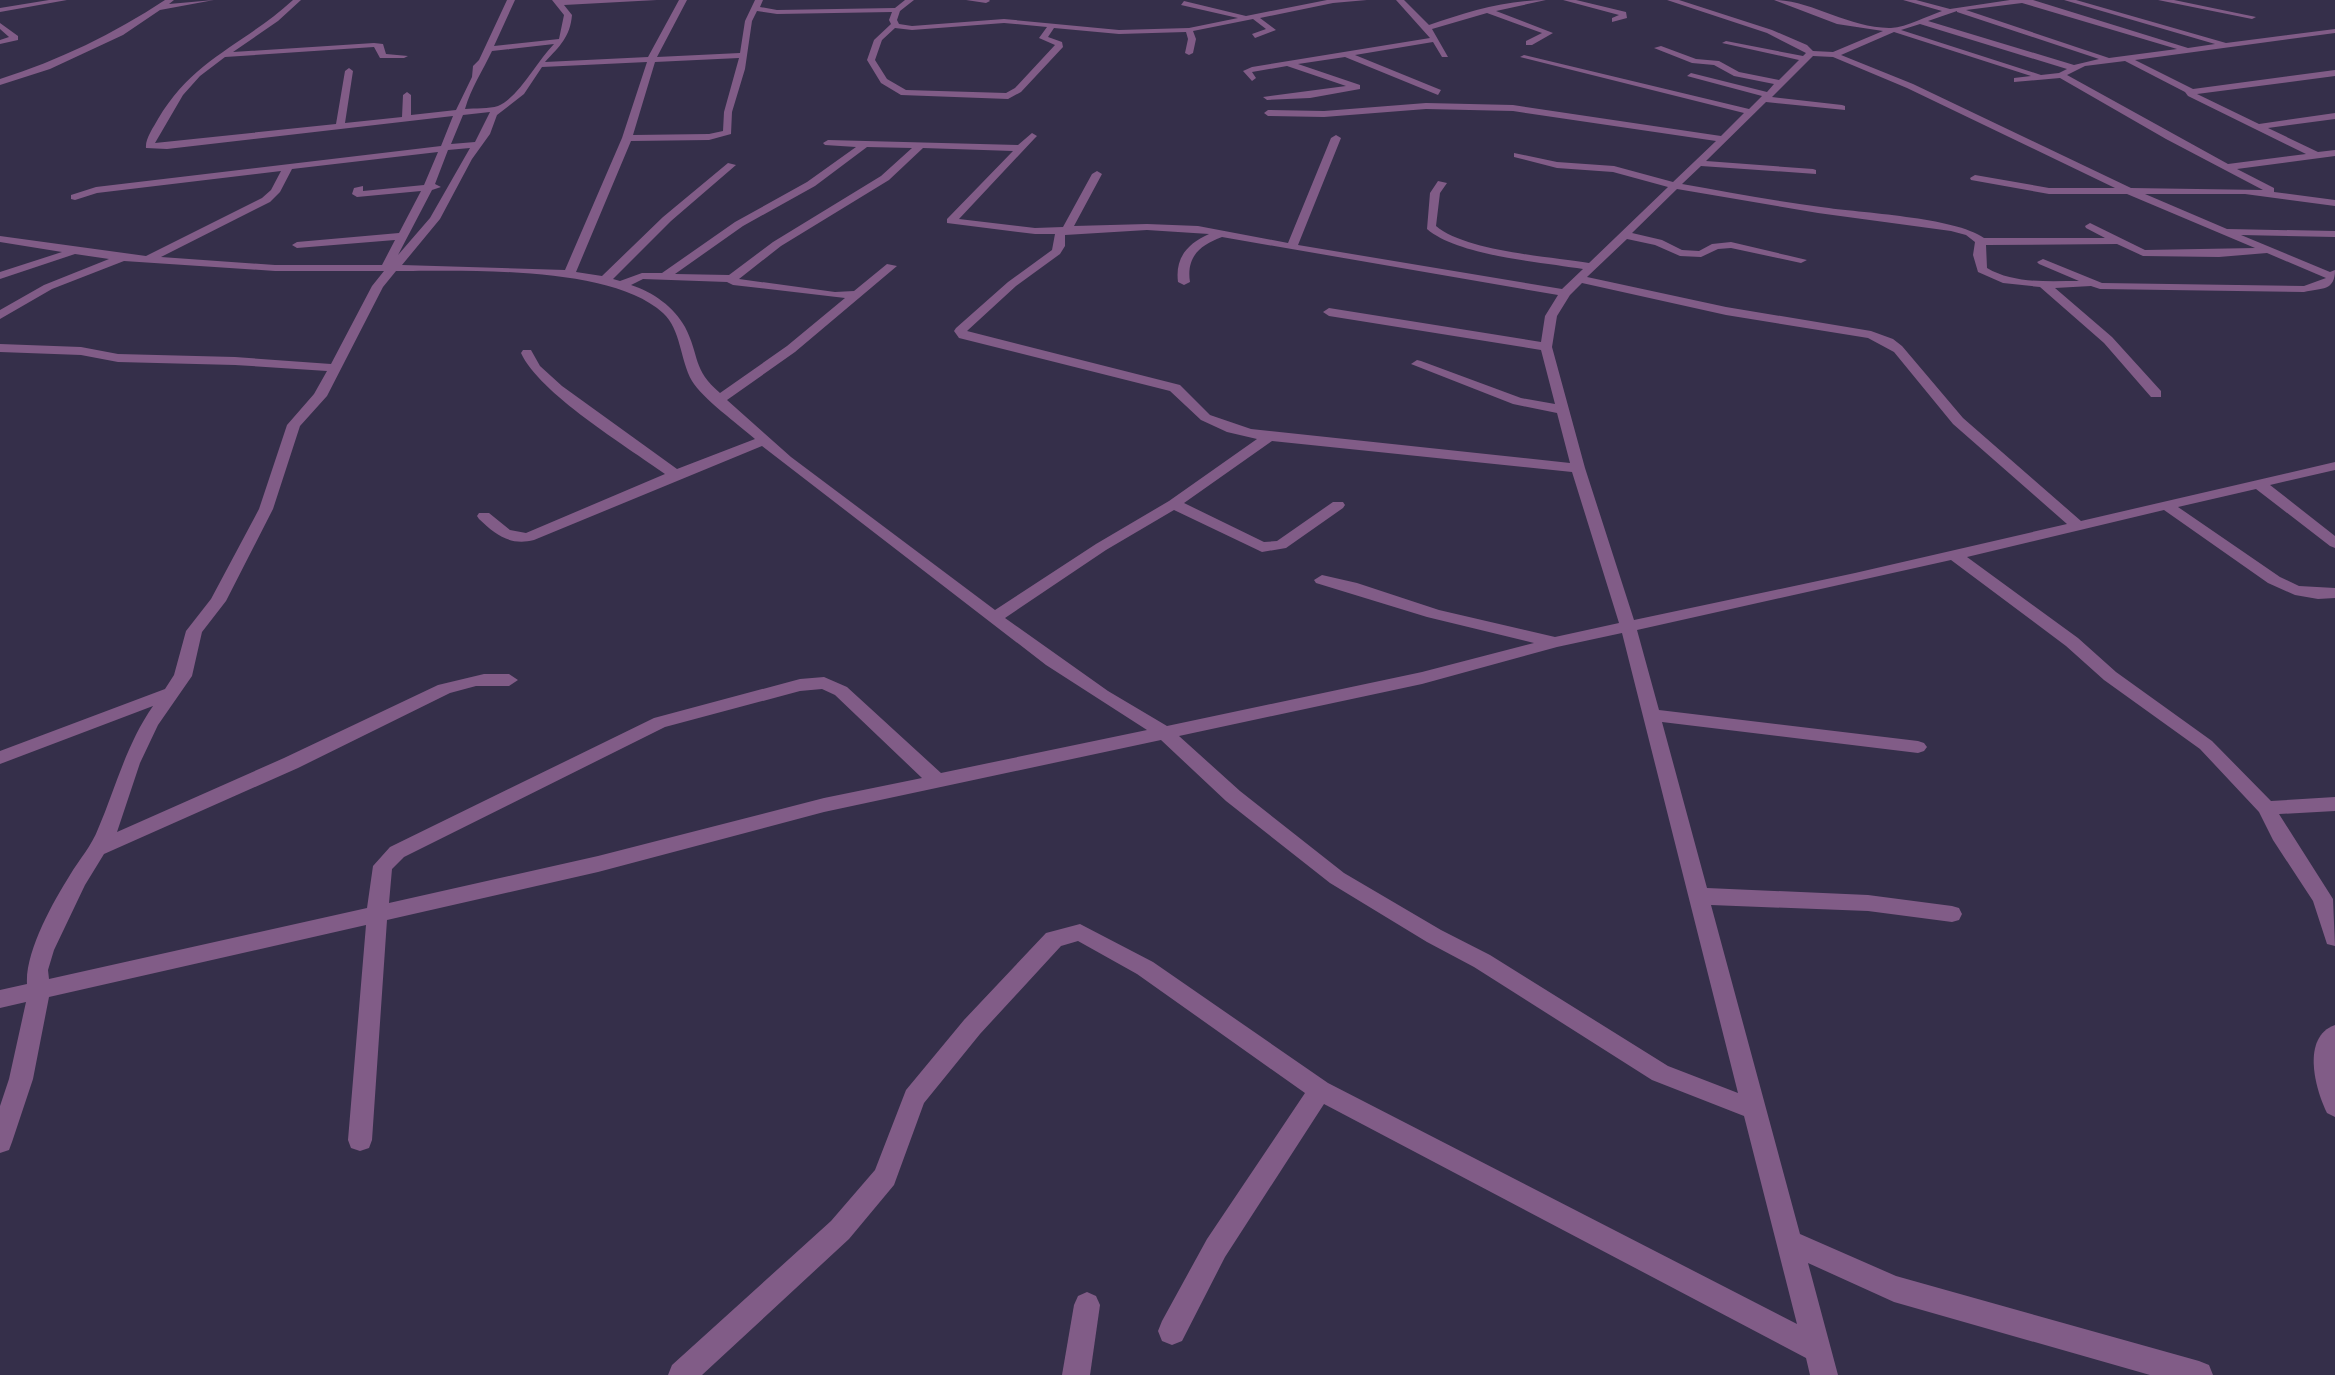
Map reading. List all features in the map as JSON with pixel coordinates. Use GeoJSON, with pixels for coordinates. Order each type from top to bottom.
{"type":"FeatureCollection","features":[{"type":"Feature","properties":{"kind":"street"},"geometry":{"type":"LineString","coordinates":[[0,10],[63,0]]}},
{"type":"Feature","properties":{"kind":"street"},"geometry":{"type":"LineString","coordinates":[[0,82],[47,67],[120,33],[170,0]]}},
{"type":"Feature","properties":{"kind":"street"},"geometry":{"type":"LineString","coordinates":[[158,8],[210,0]]}},
{"type":"Feature","properties":{"kind":"street"},"geometry":{"type":"LineString","coordinates":[[297,0],[280,16],[198,73],[174,100],[149,146],[492,112],[521,92],[539,65],[561,41],[567,29],[565,4],[653,0]]}},
{"type":"Feature","properties":{"kind":"street"},"geometry":{"type":"LineString","coordinates":[[391,267],[401,236],[428,188],[464,94],[478,74],[477,66],[483,61],[511,0]]}},
{"type":"Feature","properties":{"kind":"street"},"geometry":{"type":"LineString","coordinates":[[569,274],[627,138],[652,58],[683,0]]}},
{"type":"Feature","properties":{"kind":"street"},"geometry":{"type":"LineString","coordinates":[[894,24],[897,10],[910,0]]}},
{"type":"Feature","properties":{"kind":"street"},"geometry":{"type":"LineString","coordinates":[[970,0],[986,1]]}},
{"type":"Feature","properties":{"kind":"street"},"geometry":{"type":"LineString","coordinates":[[1298,0],[1310,6]]}},
{"type":"Feature","properties":{"kind":"street"},"geometry":{"type":"LineString","coordinates":[[894,24],[907,29],[1004,21],[1119,32],[1189,30],[1310,6],[1363,0]]}},
{"type":"Feature","properties":{"kind":"street"},"geometry":{"type":"LineString","coordinates":[[1400,0],[1429,28],[1445,55]]}},
{"type":"Feature","properties":{"kind":"street"},"geometry":{"type":"LineString","coordinates":[[1429,28],[1457,17],[1542,0]]}},
{"type":"Feature","properties":{"kind":"street"},"geometry":{"type":"LineString","coordinates":[[1567,0],[1623,14],[1623,18],[1615,20]]}},
{"type":"Feature","properties":{"kind":"street"},"geometry":{"type":"LineString","coordinates":[[1671,0],[1807,46],[1809,56]]}},
{"type":"Feature","properties":{"kind":"street"},"geometry":{"type":"LineString","coordinates":[[1778,0],[1875,33]]}},
{"type":"Feature","properties":{"kind":"street"},"geometry":{"type":"LineString","coordinates":[[1907,0],[1953,10],[2110,61]]}},
{"type":"Feature","properties":{"kind":"street"},"geometry":{"type":"LineString","coordinates":[[1970,0],[1981,4]]}},
{"type":"Feature","properties":{"kind":"street"},"geometry":{"type":"LineString","coordinates":[[1726,43],[1809,56],[1833,55],[1875,33],[1893,30],[1953,10],[1981,4],[2029,0]]}},
{"type":"Feature","properties":{"kind":"street"},"geometry":{"type":"LineString","coordinates":[[2068,0],[2230,46]]}},
{"type":"Feature","properties":{"kind":"street"},"geometry":{"type":"LineString","coordinates":[[2162,0],[2252,17]]}},
{"type":"Feature","properties":{"kind":"street"},"geometry":{"type":"LineString","coordinates":[[2023,1],[2192,51]]}},
{"type":"Feature","properties":{"kind":"street"},"geometry":{"type":"LineString","coordinates":[[1184,3],[1250,17],[1272,30],[1255,36]]}},
{"type":"Feature","properties":{"kind":"street"},"geometry":{"type":"LineString","coordinates":[[1279,5],[1288,10]]}},
{"type":"Feature","properties":{"kind":"street"},"geometry":{"type":"LineString","coordinates":[[627,138],[709,136],[728,132],[726,113],[735,92],[749,20],[758,9],[897,10]]}},
{"type":"Feature","properties":{"kind":"street"},"geometry":{"type":"LineString","coordinates":[[1489,11],[1549,33],[1529,43]]}},
{"type":"Feature","properties":{"kind":"street"},"geometry":{"type":"LineString","coordinates":[[1920,21],[2074,68]]}},
{"type":"Feature","properties":{"kind":"street"},"geometry":{"type":"LineString","coordinates":[[894,24],[881,33],[873,44],[872,60],[890,87],[909,94],[1008,96],[1018,90],[1059,47],[1059,44],[1043,38],[1052,26]]}},
{"type":"Feature","properties":{"kind":"street"},"geometry":{"type":"LineString","coordinates":[[0,25],[15,38],[0,42]]}},
{"type":"Feature","properties":{"kind":"street"},"geometry":{"type":"LineString","coordinates":[[1189,30],[1192,39],[1189,53]]}},
{"type":"Feature","properties":{"kind":"street"},"geometry":{"type":"LineString","coordinates":[[1893,30],[2043,76]]}},
{"type":"Feature","properties":{"kind":"street"},"geometry":{"type":"LineString","coordinates":[[2017,80],[2061,75],[2083,64],[2335,31]]}},
{"type":"Feature","properties":{"kind":"street"},"geometry":{"type":"LineString","coordinates":[[1252,78],[1247,73],[1248,69],[1434,40]]}},
{"type":"Feature","properties":{"kind":"street"},"geometry":{"type":"LineString","coordinates":[[489,49],[561,41]]}},
{"type":"Feature","properties":{"kind":"street"},"geometry":{"type":"LineString","coordinates":[[225,55],[377,45],[383,56],[404,56]]}},
{"type":"Feature","properties":{"kind":"street"},"geometry":{"type":"LineString","coordinates":[[1658,48],[1695,61],[1721,65],[1773,92]]}},
{"type":"Feature","properties":{"kind":"street"},"geometry":{"type":"LineString","coordinates":[[1739,54],[1748,48]]}},
{"type":"Feature","properties":{"kind":"street"},"geometry":{"type":"LineString","coordinates":[[539,65],[742,53]]}},
{"type":"Feature","properties":{"kind":"street"},"geometry":{"type":"LineString","coordinates":[[1345,54],[1438,92]]}},
{"type":"Feature","properties":{"kind":"street"},"geometry":{"type":"LineString","coordinates":[[1833,55],[1953,106],[1975,119],[2131,192],[2334,276],[2322,286],[2304,289],[2042,283],[2003,279],[1986,273],[1982,270],[1979,255],[1981,241]]}},
{"type":"Feature","properties":{"kind":"street"},"geometry":{"type":"LineString","coordinates":[[1809,56],[1565,293],[1551,316],[1546,347],[1578,468],[1628,626],[1824,1375]]}},
{"type":"Feature","properties":{"kind":"street"},"geometry":{"type":"LineString","coordinates":[[1524,57],[1751,113]]}},
{"type":"Feature","properties":{"kind":"street"},"geometry":{"type":"LineString","coordinates":[[2127,59],[2256,127],[2316,155]]}},
{"type":"Feature","properties":{"kind":"street"},"geometry":{"type":"LineString","coordinates":[[1267,97],[1316,94],[1358,86],[1287,63]]}},
{"type":"Feature","properties":{"kind":"street"},"geometry":{"type":"LineString","coordinates":[[339,127],[343,121],[342,104],[349,71]]}},
{"type":"Feature","properties":{"kind":"street"},"geometry":{"type":"LineString","coordinates":[[2190,92],[2335,74]]}},
{"type":"Feature","properties":{"kind":"street"},"geometry":{"type":"LineString","coordinates":[[2061,75],[2278,194]]}},
{"type":"Feature","properties":{"kind":"street"},"geometry":{"type":"LineString","coordinates":[[0,76],[17,77]]}},
{"type":"Feature","properties":{"kind":"street"},"geometry":{"type":"LineString","coordinates":[[1691,76],[1842,108]]}},
{"type":"Feature","properties":{"kind":"street"},"geometry":{"type":"LineString","coordinates":[[406,120],[407,96]]}},
{"type":"Feature","properties":{"kind":"street"},"geometry":{"type":"LineString","coordinates":[[1268,113],[1324,114],[1426,106],[1513,108],[1724,139]]}},
{"type":"Feature","properties":{"kind":"street"},"geometry":{"type":"LineString","coordinates":[[0,1143],[21,1079],[39,991],[37,970],[43,950],[76,882],[99,848],[117,811],[131,763],[150,724],[188,663],[194,631],[218,601],[266,509],[294,425],[316,402],[391,267],[435,219],[478,144],[492,112]]}},
{"type":"Feature","properties":{"kind":"street"},"geometry":{"type":"LineString","coordinates":[[2256,127],[2335,116]]}},
{"type":"Feature","properties":{"kind":"street"},"geometry":{"type":"LineString","coordinates":[[1032,136],[951,221],[1014,230],[1063,232],[1190,228],[1565,293]]}},
{"type":"Feature","properties":{"kind":"street"},"geometry":{"type":"LineString","coordinates":[[1292,247],[1336,138]]}},
{"type":"Feature","properties":{"kind":"street"},"geometry":{"type":"LineString","coordinates":[[828,143],[1021,148]]}},
{"type":"Feature","properties":{"kind":"street"},"geometry":{"type":"LineString","coordinates":[[75,197],[96,190],[478,144]]}},
{"type":"Feature","properties":{"kind":"street"},"geometry":{"type":"LineString","coordinates":[[666,275],[739,224],[811,184],[865,144]]}},
{"type":"Feature","properties":{"kind":"street"},"geometry":{"type":"LineString","coordinates":[[732,279],[778,244],[885,178],[920,146]]}},
{"type":"Feature","properties":{"kind":"street"},"geometry":{"type":"LineString","coordinates":[[2225,167],[2335,153]]}},
{"type":"Feature","properties":{"kind":"street"},"geometry":{"type":"LineString","coordinates":[[1517,155],[1557,165],[1614,169],[1676,186],[1952,228],[1970,233],[1981,241],[2028,244],[2106,239],[2118,241]]}},
{"type":"Feature","properties":{"kind":"street"},"geometry":{"type":"LineString","coordinates":[[1699,163],[1813,172]]}},
{"type":"Feature","properties":{"kind":"street"},"geometry":{"type":"LineString","coordinates":[[605,280],[667,219],[731,166]]}},
{"type":"Feature","properties":{"kind":"street"},"geometry":{"type":"LineString","coordinates":[[147,259],[266,200],[275,192],[288,167]]}},
{"type":"Feature","properties":{"kind":"street"},"geometry":{"type":"LineString","coordinates":[[1097,174],[1063,232],[1056,252],[1012,284],[960,331],[962,335],[1175,388],[1185,393],[1197,411],[1212,420],[1228,428],[1269,437],[1578,468]]}},
{"type":"Feature","properties":{"kind":"street"},"geometry":{"type":"LineString","coordinates":[[1975,178],[2045,190],[2226,190],[2278,194],[2335,203]]}},
{"type":"Feature","properties":{"kind":"street"},"geometry":{"type":"LineString","coordinates":[[1442,183],[1435,193],[1431,227],[1437,235],[1479,247],[1592,267]]}},
{"type":"Feature","properties":{"kind":"street"},"geometry":{"type":"LineString","coordinates":[[359,188],[358,194],[452,186]]}},
{"type":"Feature","properties":{"kind":"street"},"geometry":{"type":"LineString","coordinates":[[2090,226],[2137,251],[2151,254],[2219,254],[2266,250]]}},
{"type":"Feature","properties":{"kind":"street"},"geometry":{"type":"LineString","coordinates":[[2220,231],[2334,235]]}},
{"type":"Feature","properties":{"kind":"street"},"geometry":{"type":"LineString","coordinates":[[1184,282],[1181,269],[1188,253],[1198,242],[1224,233]]}},
{"type":"Feature","properties":{"kind":"street"},"geometry":{"type":"LineString","coordinates":[[297,245],[401,236]]}},
{"type":"Feature","properties":{"kind":"street"},"geometry":{"type":"LineString","coordinates":[[1625,236],[1658,242],[1680,253],[1701,254],[1716,247],[1731,245],[1801,260]]}},
{"type":"Feature","properties":{"kind":"street"},"geometry":{"type":"LineString","coordinates":[[0,239],[107,259],[147,259],[275,268],[391,267],[569,274],[605,280],[638,291],[668,311],[680,329],[689,362],[699,382],[786,460],[1102,695],[1164,732],[1233,796],[1337,878],[1434,936],[1482,961],[1660,1073],[1756,1110]]}},
{"type":"Feature","properties":{"kind":"street"},"geometry":{"type":"LineString","coordinates":[[0,276],[74,251]]}},
{"type":"Feature","properties":{"kind":"street"},"geometry":{"type":"LineString","coordinates":[[0,315],[48,287],[107,259]]}},
{"type":"Feature","properties":{"kind":"street"},"geometry":{"type":"LineString","coordinates":[[2043,262],[2100,286]]}},
{"type":"Feature","properties":{"kind":"street"},"geometry":{"type":"LineString","coordinates":[[719,400],[791,349],[846,297],[891,266]]}},
{"type":"Feature","properties":{"kind":"street"},"geometry":{"type":"LineString","coordinates":[[620,285],[642,276],[666,275],[732,279],[733,282],[846,297]]}},
{"type":"Feature","properties":{"kind":"street"},"geometry":{"type":"LineString","coordinates":[[1579,279],[1726,311],[1871,335],[1889,342],[1958,421],[2078,526]]}},
{"type":"Feature","properties":{"kind":"street"},"geometry":{"type":"LineString","coordinates":[[2042,283],[2108,340],[2156,394]]}},
{"type":"Feature","properties":{"kind":"street"},"geometry":{"type":"LineString","coordinates":[[1329,312],[1546,347]]}},
{"type":"Feature","properties":{"kind":"street"},"geometry":{"type":"LineString","coordinates":[[0,348],[81,351],[118,358],[316,366],[339,363]]}},
{"type":"Feature","properties":{"kind":"street"},"geometry":{"type":"LineString","coordinates":[[527,353],[534,368],[557,389],[675,475]]}},
{"type":"Feature","properties":{"kind":"street"},"geometry":{"type":"LineString","coordinates":[[1418,364],[1518,401],[1562,410]]}},
{"type":"Feature","properties":{"kind":"street"},"geometry":{"type":"LineString","coordinates":[[995,617],[1101,547],[1174,504],[1269,437]]}},
{"type":"Feature","properties":{"kind":"street"},"geometry":{"type":"LineString","coordinates":[[484,516],[508,537],[517,540],[766,440]]}},
{"type":"Feature","properties":{"kind":"street"},"geometry":{"type":"LineString","coordinates":[[0,999],[598,864],[824,804],[1422,678],[1556,642],[1855,578],[2335,466]]}},
{"type":"Feature","properties":{"kind":"street"},"geometry":{"type":"LineString","coordinates":[[2259,484],[2335,543]]}},
{"type":"Feature","properties":{"kind":"street"},"geometry":{"type":"LineString","coordinates":[[1174,504],[1262,547],[1272,548],[1282,545],[1338,505]]}},
{"type":"Feature","properties":{"kind":"street"},"geometry":{"type":"LineString","coordinates":[[2166,506],[2274,580],[2295,590],[2318,594],[2335,593]]}},
{"type":"Feature","properties":{"kind":"street"},"geometry":{"type":"LineString","coordinates":[[1953,554],[2071,642],[2110,676],[2206,745],[2266,808],[2280,835],[2323,899],[2335,937]]}},
{"type":"Feature","properties":{"kind":"street"},"geometry":{"type":"LineString","coordinates":[[1322,580],[1358,587],[1392,602],[1459,622],[1556,642]]}},
{"type":"Feature","properties":{"kind":"street"},"geometry":{"type":"LineString","coordinates":[[99,848],[292,763],[444,689],[466,681],[509,680]]}},
{"type":"Feature","properties":{"kind":"street"},"geometry":{"type":"LineString","coordinates":[[360,1140],[377,912],[383,866],[397,852],[660,722],[800,685],[824,683],[841,691],[935,779]]}},
{"type":"Feature","properties":{"kind":"street"},"geometry":{"type":"LineString","coordinates":[[0,758],[171,693]]}},
{"type":"Feature","properties":{"kind":"street"},"geometry":{"type":"LineString","coordinates":[[1650,715],[1918,747]]}},
{"type":"Feature","properties":{"kind":"street"},"geometry":{"type":"LineString","coordinates":[[2266,808],[2335,804]]}},
{"type":"Feature","properties":{"kind":"street"},"geometry":{"type":"LineString","coordinates":[[1698,895],[1868,903],[1952,914]]}},
{"type":"Feature","properties":{"kind":"street"},"geometry":{"type":"LineString","coordinates":[[682,1375],[840,1230],[885,1177],[914,1097],[972,1027],[1054,939],[1080,932],[1106,944],[1320,1090],[1817,1349]]}},
{"type":"Feature","properties":{"kind":"street"},"geometry":{"type":"LineString","coordinates":[[2335,1035],[2329,1040],[2324,1058],[2335,1106]]}},
{"type":"Feature","properties":{"kind":"street"},"geometry":{"type":"LineString","coordinates":[[0,1098],[21,1079]]}},
{"type":"Feature","properties":{"kind":"street"},"geometry":{"type":"LineString","coordinates":[[1172,1331],[1216,1248],[1320,1090]]}},
{"type":"Feature","properties":{"kind":"street"},"geometry":{"type":"LineString","coordinates":[[1789,1242],[1894,1289],[2199,1375]]}},
{"type":"Feature","properties":{"kind":"street"},"geometry":{"type":"LineString","coordinates":[[1076,1375],[1087,1305]]}}]}
